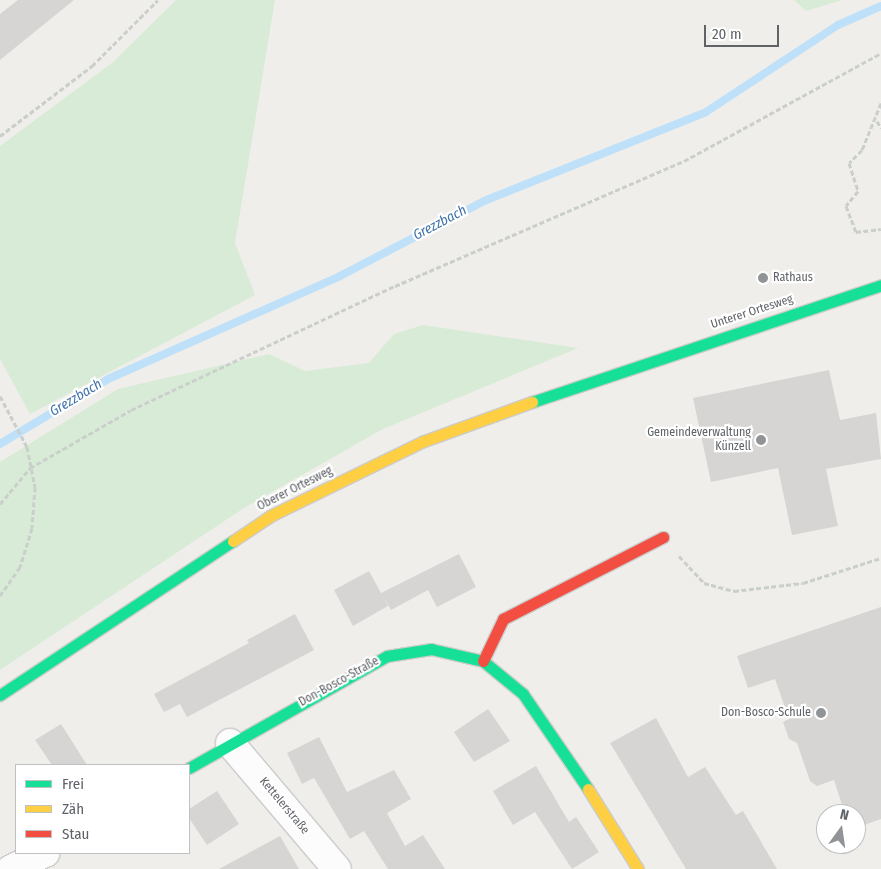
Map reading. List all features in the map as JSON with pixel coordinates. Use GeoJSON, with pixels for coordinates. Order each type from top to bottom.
{"type":"FeatureCollection","features":[{"type":"Feature","properties":{"kind":"main road","name":"Unterer Ortesweg"},"geometry":{"type":"LineString","coordinates":[[632,366],[881,285]]}},
{"type":"Feature","properties":{"kind":"main road","name":"Oberer Ortesweg"},"geometry":{"type":"LineString","coordinates":[[0,695],[272,515],[424,441],[632,366]]}},
{"type":"Feature","properties":{"kind":"main road"},"geometry":{"type":"LineString","coordinates":[[483,661],[503,619],[663,536]]}},
{"type":"Feature","properties":{"kind":"main road","name":"Don-Bosco-Straße"},"geometry":{"type":"LineString","coordinates":[[190,767],[230,743],[388,656],[431,649],[483,661],[523,694],[584,782],[638,869]]}},
{"type":"Feature","properties":{"kind":"street","name":"Kettelerstraße"},"geometry":{"type":"LineString","coordinates":[[230,743],[338,869]]}},
{"type":"Feature","properties":{"kind":"street"},"geometry":{"type":"LineString","coordinates":[[11,869],[44,854]]}},
{"type":"Feature","properties":{"kind":"path"},"geometry":{"type":"LineString","coordinates":[[0,136],[92,66],[158,0]]}},
{"type":"Feature","properties":{"kind":"path"},"geometry":{"type":"LineString","coordinates":[[0,504],[30,468],[131,410],[246,353],[684,161],[881,53]]}},
{"type":"Feature","properties":{"kind":"path"},"geometry":{"type":"LineString","coordinates":[[881,103],[879,120],[881,128]]}},
{"type":"Feature","properties":{"kind":"path"},"geometry":{"type":"LineString","coordinates":[[879,120],[862,150],[850,163],[858,191],[846,206],[856,232],[881,228]]}},
{"type":"Feature","properties":{"kind":"path"},"geometry":{"type":"LineString","coordinates":[[0,396],[27,447],[35,487],[32,528],[20,567],[0,596]]}},
{"type":"Feature","properties":{"kind":"path"},"geometry":{"type":"LineString","coordinates":[[663,536],[704,583],[721,590],[803,584],[881,558]]}},
{"type":"Feature","properties":{"kind":"green space"},"geometry":{"type":"Polygon","coordinates":[[[176,0],[275,0],[235,243],[255,295],[30,414],[0,359],[0,146],[112,63],[176,0]]]}},
{"type":"Feature","properties":{"kind":"green space"},"geometry":{"type":"Polygon","coordinates":[[[794,0],[842,0],[806,11],[794,0]]]}},
{"type":"Feature","properties":{"kind":"green space"},"geometry":{"type":"Polygon","coordinates":[[[423,325],[578,348],[383,429],[244,508],[0,670],[0,462],[118,389],[269,354],[305,371],[369,363],[394,334],[423,325]]]}},
{"type":"Feature","properties":{"kind":"building"},"geometry":{"type":"Polygon","coordinates":[[[18,0],[74,0],[0,60],[0,14],[18,0]]]}},
{"type":"Feature","properties":{"kind":"building","name":"Gemeindeverwaltung Künzell"},"geometry":{"type":"Polygon","coordinates":[[[829,370],[840,420],[876,413],[881,459],[826,469],[838,526],[792,535],[778,468],[711,482],[693,398],[829,370]]]}},
{"type":"Feature","properties":{"kind":"building"},"geometry":{"type":"Polygon","coordinates":[[[459,554],[476,587],[437,607],[428,590],[391,610],[383,596],[388,606],[353,626],[334,590],[369,571],[381,593],[459,554]]]}},
{"type":"Feature","properties":{"kind":"building"},"geometry":{"type":"Polygon","coordinates":[[[881,607],[881,819],[866,824],[866,804],[842,804],[834,780],[817,786],[810,781],[797,743],[789,739],[783,722],[789,719],[775,679],[748,688],[737,656],[881,607]]]}},
{"type":"Feature","properties":{"kind":"building"},"geometry":{"type":"Polygon","coordinates":[[[295,614],[314,650],[187,717],[180,704],[164,712],[154,694],[249,643],[247,640],[295,614]]]}},
{"type":"Feature","properties":{"kind":"building"},"geometry":{"type":"Polygon","coordinates":[[[488,709],[510,741],[474,762],[454,732],[488,709]]]}},
{"type":"Feature","properties":{"kind":"building"},"geometry":{"type":"Polygon","coordinates":[[[656,718],[688,777],[705,767],[736,815],[743,811],[777,869],[686,869],[610,743],[656,718]]]}},
{"type":"Feature","properties":{"kind":"building"},"geometry":{"type":"Polygon","coordinates":[[[61,724],[86,764],[51,764],[35,740],[61,724]]]}},
{"type":"Feature","properties":{"kind":"building"},"geometry":{"type":"Polygon","coordinates":[[[319,737],[347,792],[394,770],[411,799],[387,813],[405,846],[423,835],[445,869],[388,869],[364,831],[350,839],[314,778],[302,784],[287,753],[319,737]]]}},
{"type":"Feature","properties":{"kind":"building"},"geometry":{"type":"Polygon","coordinates":[[[536,766],[569,822],[576,817],[599,852],[572,869],[535,812],[513,825],[493,791],[536,766]]]}},
{"type":"Feature","properties":{"kind":"building"},"geometry":{"type":"Polygon","coordinates":[[[217,791],[239,824],[207,845],[190,820],[190,808],[217,791]]]}},
{"type":"Feature","properties":{"kind":"building"},"geometry":{"type":"Polygon","coordinates":[[[280,836],[299,869],[219,869],[280,836]]]}},
{"type":"Feature","properties":{"kind":"waterway","name":"Grezzbach"},"geometry":{"type":"LineString","coordinates":[[0,444],[108,379],[340,276],[484,201],[706,112],[838,25],[881,6]]}},
{"type":"Feature","properties":{"kind":"traffic: fast"},"geometry":{"type":"LineString","coordinates":[[532,402],[881,285]]}},
{"type":"Feature","properties":{"kind":"traffic: fast"},"geometry":{"type":"LineString","coordinates":[[0,695],[233,541]]}},
{"type":"Feature","properties":{"kind":"traffic: fast"},"geometry":{"type":"LineString","coordinates":[[190,767],[387,656],[431,649],[483,661],[523,694],[588,789]]}},
{"type":"Feature","properties":{"kind":"traffic: slow"},"geometry":{"type":"LineString","coordinates":[[233,541],[272,515],[424,441],[532,402]]}},
{"type":"Feature","properties":{"kind":"traffic: slow"},"geometry":{"type":"LineString","coordinates":[[588,789],[638,869]]}},
{"type":"Feature","properties":{"kind":"traffic: jam"},"geometry":{"type":"LineString","coordinates":[[483,661],[503,619],[663,537]]}},
{"type":"Feature","properties":{"kind":"place","name":"Rathaus"},"geometry":{"type":"Point","coordinates":[763,278]}},
{"type":"Feature","properties":{"kind":"place","name":"Gemeindeverwaltung Künzell"},"geometry":{"type":"Point","coordinates":[761,440]}},
{"type":"Feature","properties":{"kind":"place","name":"Don-Bosco-Schule"},"geometry":{"type":"Point","coordinates":[821,713]}}]}
